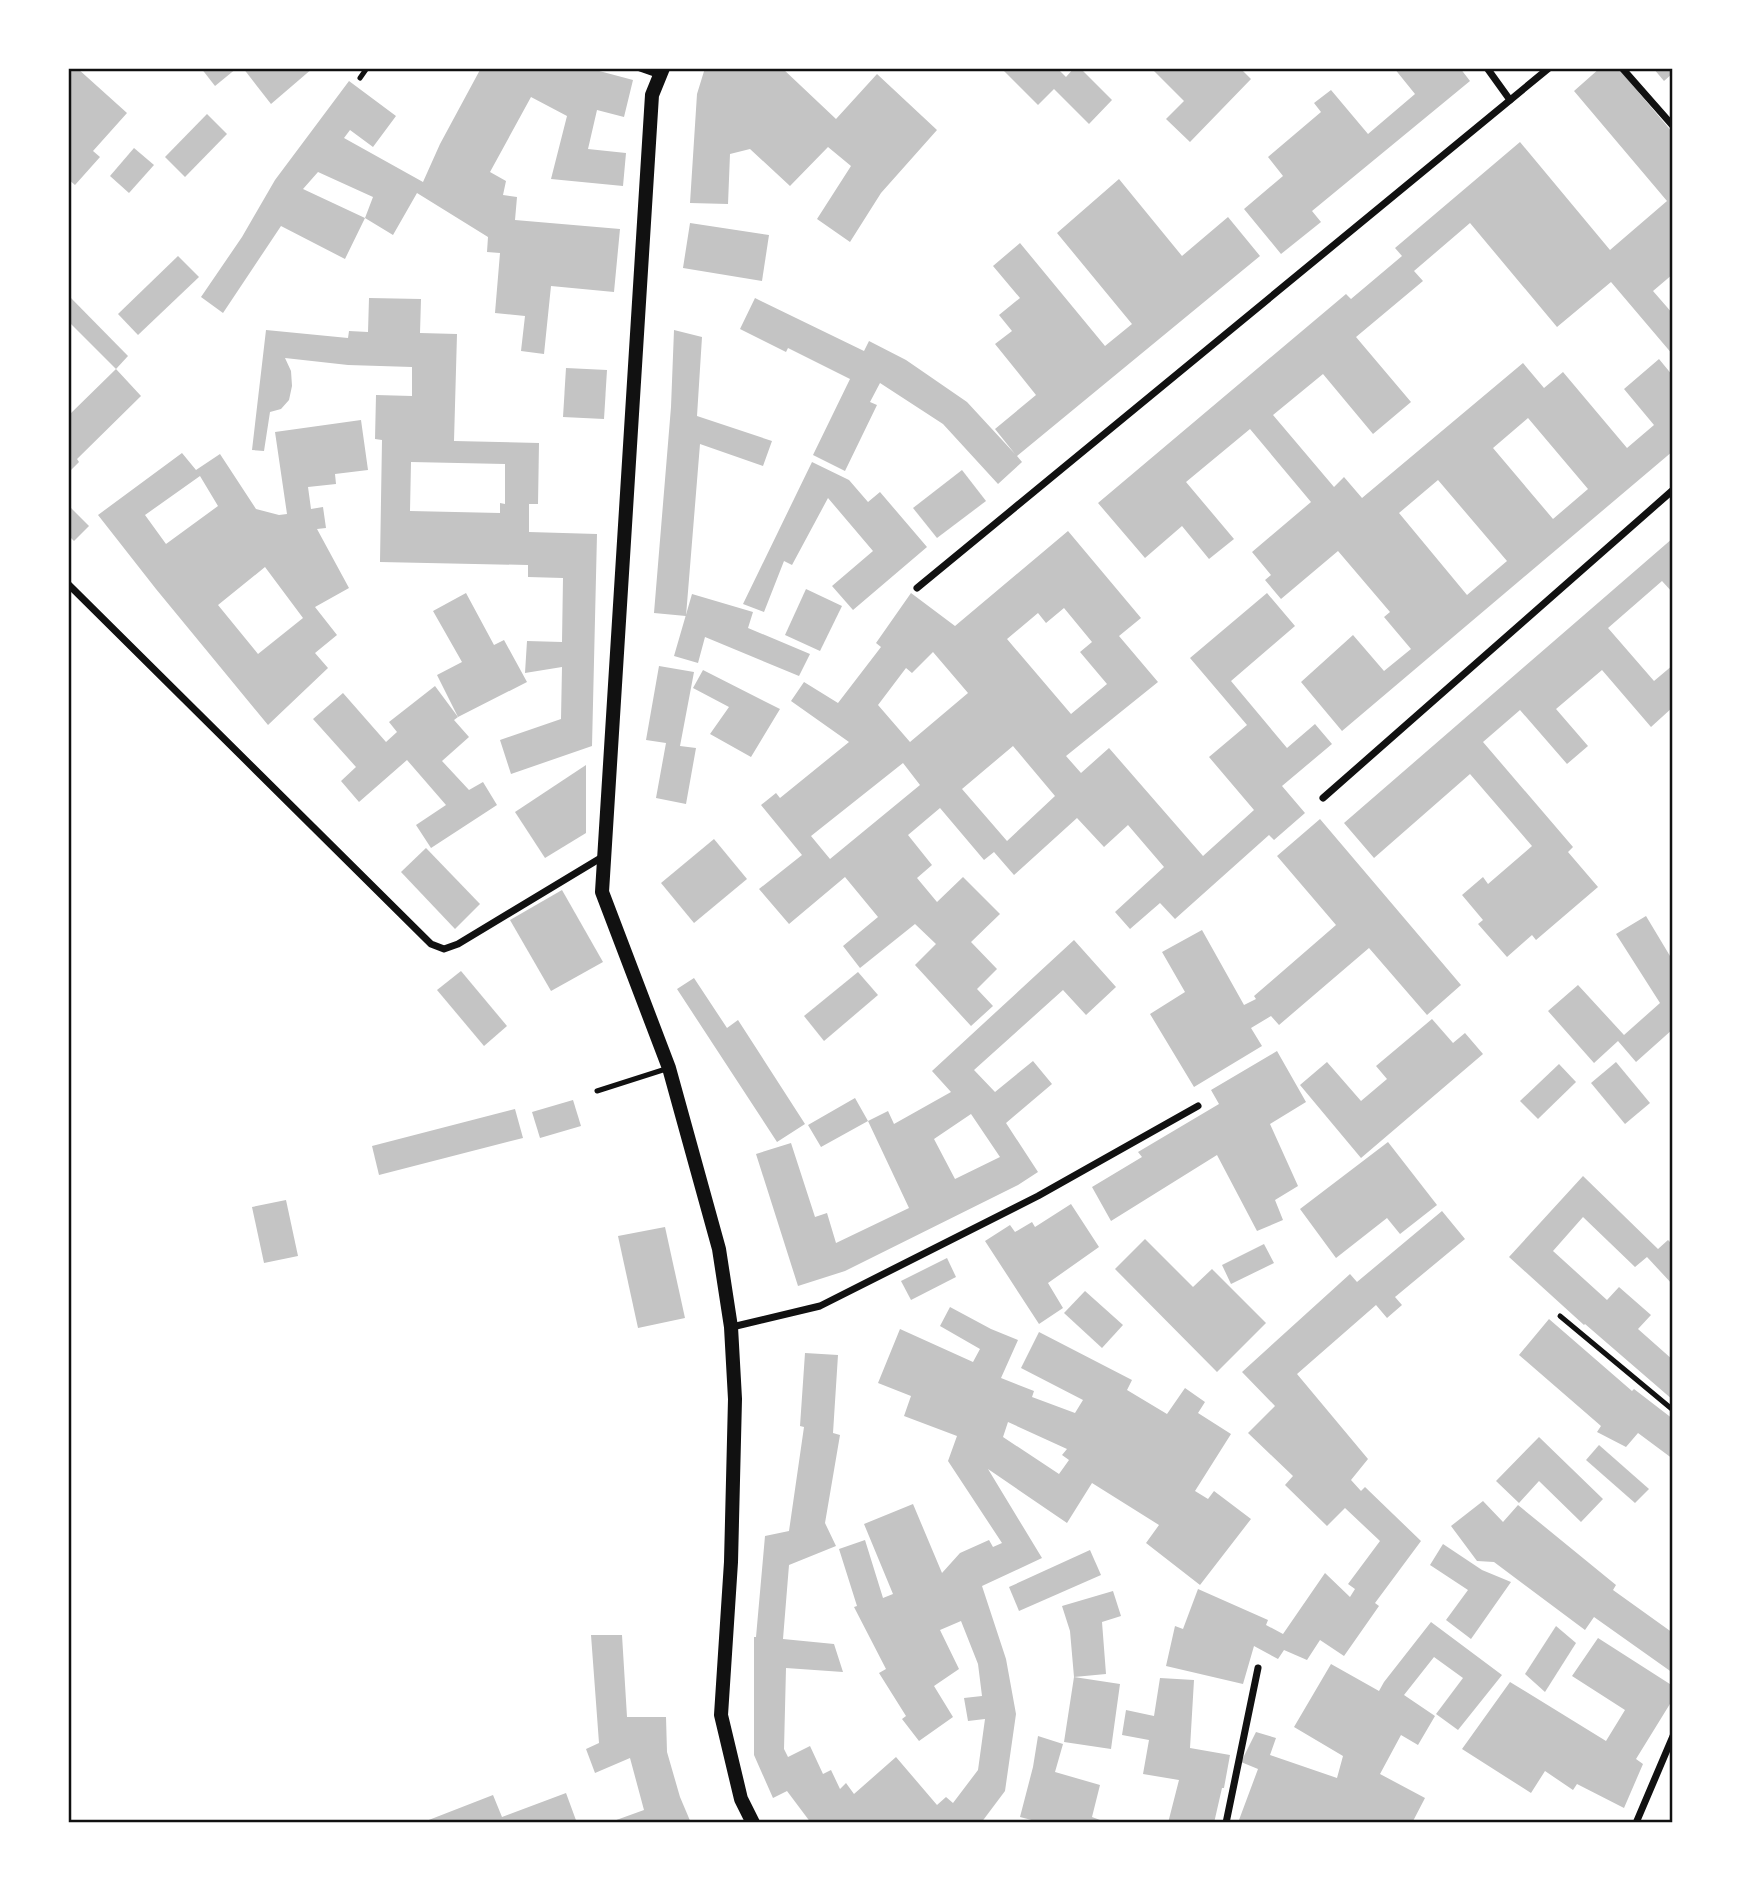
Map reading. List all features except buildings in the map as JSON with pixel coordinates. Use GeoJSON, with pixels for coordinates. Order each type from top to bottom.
{"type":"FeatureCollection","features":[{"type":"Feature","properties":{"kind":"main road"},"geometry":{"type":"LineString","coordinates":[[661,72],[652,95],[603,892],[669,1068],[719,1248],[731,1327],[735,1412],[731,1562],[721,1715],[741,1800],[753,1823]]}},
{"type":"Feature","properties":{"kind":"street"},"geometry":{"type":"LineString","coordinates":[[640,68],[661,72]]}},
{"type":"Feature","properties":{"kind":"street"},"geometry":{"type":"LineString","coordinates":[[1488,68],[1510,100]]}},
{"type":"Feature","properties":{"kind":"street"},"geometry":{"type":"LineString","coordinates":[[917,588],[1549,68]]}},
{"type":"Feature","properties":{"kind":"street"},"geometry":{"type":"LineString","coordinates":[[1622,68],[1673,126]]}},
{"type":"Feature","properties":{"kind":"street"},"geometry":{"type":"LineString","coordinates":[[1323,798],[1673,490]]}},
{"type":"Feature","properties":{"kind":"street"},"geometry":{"type":"LineString","coordinates":[[68,584],[431,944],[444,949],[458,944],[605,856]]}},
{"type":"Feature","properties":{"kind":"street"},"geometry":{"type":"LineString","coordinates":[[731,1327],[820,1306],[1038,1196],[1198,1106]]}},
{"type":"Feature","properties":{"kind":"street"},"geometry":{"type":"LineString","coordinates":[[1226,1823],[1258,1668]]}},
{"type":"Feature","properties":{"kind":"street"},"geometry":{"type":"LineString","coordinates":[[1636,1823],[1673,1736]]}},
{"type":"Feature","properties":{"kind":"lane"},"geometry":{"type":"LineString","coordinates":[[359,78],[367,68]]}},
{"type":"Feature","properties":{"kind":"lane"},"geometry":{"type":"LineString","coordinates":[[597,1091],[669,1068]]}},
{"type":"Feature","properties":{"kind":"lane"},"geometry":{"type":"LineString","coordinates":[[1560,1316],[1673,1410]]}}]}
